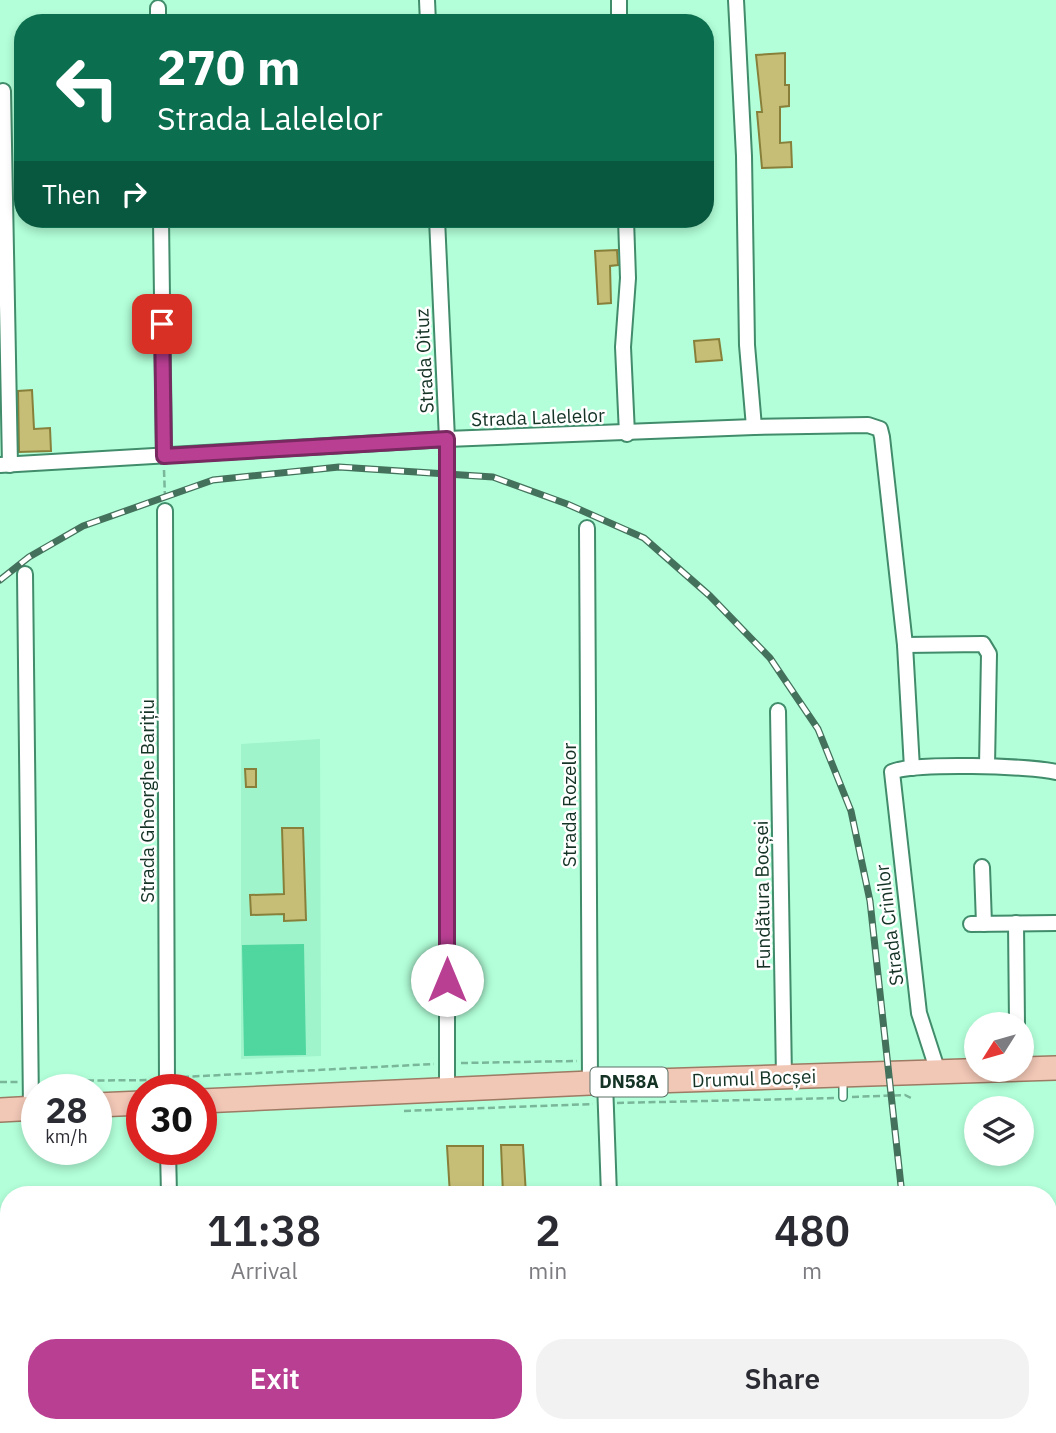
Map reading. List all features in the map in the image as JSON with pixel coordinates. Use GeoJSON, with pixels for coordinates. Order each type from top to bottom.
{"type":"FeatureCollection","features":[{"type":"Feature","properties":{"kind":"main road","name":"Drumul Bocșei"},"geometry":{"type":"LineString","coordinates":[[1034,1069],[1056,1068]]}},
{"type":"Feature","properties":{"kind":"main road","name":"Drumul Bocșei"},"geometry":{"type":"LineString","coordinates":[[217,1100],[447,1089],[595,1075],[784,1077],[843,1086],[938,1072],[964,1071]]}},
{"type":"Feature","properties":{"kind":"main road"},"geometry":{"type":"LineString","coordinates":[[0,1110],[21,1109]]}},
{"type":"Feature","properties":{"kind":"street"},"geometry":{"type":"LineString","coordinates":[[736,0],[744,156],[747,345],[754,427]]}},
{"type":"Feature","properties":{"kind":"street"},"geometry":{"type":"LineString","coordinates":[[3,91],[5,465]]}},
{"type":"Feature","properties":{"kind":"street"},"geometry":{"type":"LineString","coordinates":[[161,228],[164,456]]}},
{"type":"Feature","properties":{"kind":"street","name":"Strada Oituz"},"geometry":{"type":"LineString","coordinates":[[437,228],[447,439],[447,1089]]}},
{"type":"Feature","properties":{"kind":"street"},"geometry":{"type":"LineString","coordinates":[[626,228],[628,278],[623,347],[627,434]]}},
{"type":"Feature","properties":{"kind":"street","name":"Strada Lalelelor"},"geometry":{"type":"LineString","coordinates":[[5,465],[447,439],[868,425],[880,429],[882,437],[905,645]]}},
{"type":"Feature","properties":{"kind":"street","name":"Strada Gheorghe Barițiu"},"geometry":{"type":"LineString","coordinates":[[161,1074],[165,511]]}},
{"type":"Feature","properties":{"kind":"street","name":"Strada Rozelor"},"geometry":{"type":"LineString","coordinates":[[587,528],[595,1075],[608,1186]]}},
{"type":"Feature","properties":{"kind":"street"},"geometry":{"type":"LineString","coordinates":[[25,574],[33,1074]]}},
{"type":"Feature","properties":{"kind":"street"},"geometry":{"type":"LineString","coordinates":[[987,766],[989,654],[983,644],[905,645],[912,768],[1037,767],[1056,772]]}},
{"type":"Feature","properties":{"kind":"street","name":"Fundătura Bocșei"},"geometry":{"type":"LineString","coordinates":[[778,711],[784,1077]]}},
{"type":"Feature","properties":{"kind":"street","name":"Strada Crinilor"},"geometry":{"type":"LineString","coordinates":[[912,768],[892,772],[919,1013],[938,1072]]}},
{"type":"Feature","properties":{"kind":"street"},"geometry":{"type":"LineString","coordinates":[[982,867],[977,924],[1056,923]]}},
{"type":"Feature","properties":{"kind":"street"},"geometry":{"type":"LineString","coordinates":[[1016,923],[1017,1012]]}},
{"type":"Feature","properties":{"kind":"street"},"geometry":{"type":"LineString","coordinates":[[168,1165],[169,1186]]}},
{"type":"Feature","properties":{"kind":"path"},"geometry":{"type":"LineString","coordinates":[[164,456],[165,511]]}},
{"type":"Feature","properties":{"kind":"path"},"geometry":{"type":"LineString","coordinates":[[217,1075],[447,1064],[595,1075]]}},
{"type":"Feature","properties":{"kind":"path"},"geometry":{"type":"LineString","coordinates":[[0,1082],[20,1082]]}},
{"type":"Feature","properties":{"kind":"path"},"geometry":{"type":"LineString","coordinates":[[618,1103],[843,1086],[905,1095],[913,1099]]}},
{"type":"Feature","properties":{"kind":"shaded area"},"geometry":{"type":"Polygon","coordinates":[[[320,739],[321,1056],[241,1059],[241,744],[320,739]]]}},
{"type":"Feature","properties":{"kind":"shaded area"},"geometry":{"type":"Polygon","coordinates":[[[304,944],[306,1055],[244,1056],[242,945],[304,944]]]}},
{"type":"Feature","properties":{"kind":"building"},"geometry":{"type":"Polygon","coordinates":[[[785,53],[785,85],[789,85],[789,106],[780,107],[780,143],[791,142],[792,167],[762,168],[757,112],[762,112],[756,55],[785,53]]]}},
{"type":"Feature","properties":{"kind":"building"},"geometry":{"type":"Polygon","coordinates":[[[617,250],[618,265],[610,266],[611,303],[598,304],[595,251],[617,250]]]}},
{"type":"Feature","properties":{"kind":"building"},"geometry":{"type":"Polygon","coordinates":[[[719,339],[722,360],[696,362],[694,341],[719,339]]]}},
{"type":"Feature","properties":{"kind":"building"},"geometry":{"type":"Polygon","coordinates":[[[32,390],[34,429],[50,428],[51,451],[19,452],[18,391],[32,390]]]}},
{"type":"Feature","properties":{"kind":"building"},"geometry":{"type":"Polygon","coordinates":[[[245,769],[256,769],[256,787],[246,787],[245,769]]]}},
{"type":"Feature","properties":{"kind":"building"},"geometry":{"type":"Polygon","coordinates":[[[282,828],[303,828],[306,920],[284,921],[284,914],[251,915],[250,895],[284,894],[282,828]]]}},
{"type":"Feature","properties":{"kind":"building"},"geometry":{"type":"Polygon","coordinates":[[[501,1145],[523,1145],[525,1186],[503,1186],[501,1145]]]}},
{"type":"Feature","properties":{"kind":"building"},"geometry":{"type":"Polygon","coordinates":[[[447,1146],[483,1146],[483,1186],[449,1186],[447,1146]]]}},
{"type":"Feature","properties":{"kind":"railway"},"geometry":{"type":"LineString","coordinates":[[0,580],[29,557],[83,526],[213,480],[339,467],[493,477],[567,504],[644,538],[710,596],[770,658],[818,729],[851,811],[870,901],[901,1186]]}},
{"type":"Feature","properties":{"kind":"route"},"geometry":{"type":"LineString","coordinates":[[162,324],[164,456],[447,439],[447,980]]}}]}
